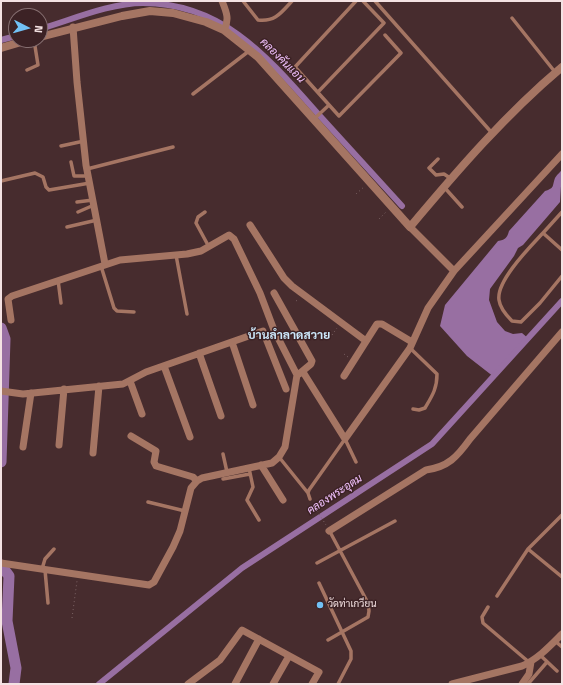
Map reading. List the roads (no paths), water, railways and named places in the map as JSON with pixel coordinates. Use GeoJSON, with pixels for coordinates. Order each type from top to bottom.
{"type":"FeatureCollection","features":[{"type":"Feature","properties":{"kind":"street"},"geometry":{"type":"LineString","coordinates":[[222,1],[227,14],[226,26]]}},
{"type":"Feature","properties":{"kind":"street"},"geometry":{"type":"LineString","coordinates":[[48,35],[73,27],[150,11],[173,13],[226,26],[314,119],[410,227],[454,270]]}},
{"type":"Feature","properties":{"kind":"street"},"geometry":{"type":"LineString","coordinates":[[73,27],[77,82],[84,141],[103,264]]}},
{"type":"Feature","properties":{"kind":"street"},"geometry":{"type":"LineString","coordinates":[[410,227],[492,134],[534,91],[559,69]]}},
{"type":"Feature","properties":{"kind":"street"},"geometry":{"type":"LineString","coordinates":[[11,320],[8,299],[103,264],[126,259],[176,255],[201,251],[226,235],[229,235],[234,239],[260,293],[274,330],[300,373],[345,439],[411,345],[428,308],[454,270],[562,154]]}},
{"type":"Feature","properties":{"kind":"street"},"geometry":{"type":"LineString","coordinates":[[250,225],[284,278],[292,286],[366,341]]}},
{"type":"Feature","properties":{"kind":"street"},"geometry":{"type":"LineString","coordinates":[[4,564],[149,585],[154,582],[173,547],[185,512],[191,488],[197,481],[202,478],[227,472],[249,471],[261,465],[272,463],[279,457],[285,447],[300,373],[311,364],[312,361],[274,293]]}},
{"type":"Feature","properties":{"kind":"street"},"geometry":{"type":"LineString","coordinates":[[344,376],[377,324],[380,323],[411,345]]}},
{"type":"Feature","properties":{"kind":"street"},"geometry":{"type":"LineString","coordinates":[[1,391],[22,394],[123,384],[146,372],[262,331],[286,389]]}},
{"type":"Feature","properties":{"kind":"street"},"geometry":{"type":"LineString","coordinates":[[329,530],[426,470],[439,468],[459,454],[470,439],[562,332]]}},
{"type":"Feature","properties":{"kind":"street"},"geometry":{"type":"LineString","coordinates":[[232,342],[253,405]]}},
{"type":"Feature","properties":{"kind":"street"},"geometry":{"type":"LineString","coordinates":[[199,353],[221,416]]}},
{"type":"Feature","properties":{"kind":"street"},"geometry":{"type":"LineString","coordinates":[[164,366],[190,437]]}},
{"type":"Feature","properties":{"kind":"street"},"geometry":{"type":"LineString","coordinates":[[130,381],[142,414]]}},
{"type":"Feature","properties":{"kind":"street"},"geometry":{"type":"LineString","coordinates":[[93,452],[99,386]]}},
{"type":"Feature","properties":{"kind":"street"},"geometry":{"type":"LineString","coordinates":[[59,445],[64,389]]}},
{"type":"Feature","properties":{"kind":"street"},"geometry":{"type":"LineString","coordinates":[[23,447],[31,393]]}},
{"type":"Feature","properties":{"kind":"street"},"geometry":{"type":"LineString","coordinates":[[131,436],[156,451],[154,462],[156,466],[193,477],[197,481]]}},
{"type":"Feature","properties":{"kind":"street"},"geometry":{"type":"LineString","coordinates":[[261,465],[283,500]]}},
{"type":"Feature","properties":{"kind":"street"},"geometry":{"type":"LineString","coordinates":[[188,684],[220,660],[242,630],[319,672],[312,684]]}},
{"type":"Feature","properties":{"kind":"street"},"geometry":{"type":"LineString","coordinates":[[452,684],[522,666],[540,655],[562,634]]}},
{"type":"Feature","properties":{"kind":"street"},"geometry":{"type":"LineString","coordinates":[[235,684],[259,639]]}},
{"type":"Feature","properties":{"kind":"street"},"geometry":{"type":"LineString","coordinates":[[273,684],[289,656]]}},
{"type":"Feature","properties":{"kind":"street"},"geometry":{"type":"LineString","coordinates":[[522,684],[529,674],[530,662]]}},
{"type":"Feature","properties":{"kind":"lane"},"geometry":{"type":"LineString","coordinates":[[243,1],[258,20],[265,21],[278,17],[292,1]]}},
{"type":"Feature","properties":{"kind":"lane"},"geometry":{"type":"LineString","coordinates":[[356,1],[295,67],[339,116],[401,53],[385,35]]}},
{"type":"Feature","properties":{"kind":"lane"},"geometry":{"type":"LineString","coordinates":[[318,92],[384,23],[362,1]]}},
{"type":"Feature","properties":{"kind":"lane"},"geometry":{"type":"LineString","coordinates":[[375,1],[492,134]]}},
{"type":"Feature","properties":{"kind":"lane"},"geometry":{"type":"LineString","coordinates":[[512,18],[559,69]]}},
{"type":"Feature","properties":{"kind":"lane"},"geometry":{"type":"LineString","coordinates":[[27,70],[38,65],[35,48]]}},
{"type":"Feature","properties":{"kind":"lane"},"geometry":{"type":"LineString","coordinates":[[193,94],[250,50]]}},
{"type":"Feature","properties":{"kind":"lane"},"geometry":{"type":"LineString","coordinates":[[314,119],[329,105]]}},
{"type":"Feature","properties":{"kind":"lane"},"geometry":{"type":"LineString","coordinates":[[61,146],[84,141]]}},
{"type":"Feature","properties":{"kind":"lane"},"geometry":{"type":"LineString","coordinates":[[1,181],[35,173],[43,177],[46,187],[49,190],[173,147]]}},
{"type":"Feature","properties":{"kind":"lane"},"geometry":{"type":"LineString","coordinates":[[438,159],[429,168],[436,175],[444,174],[451,179]]}},
{"type":"Feature","properties":{"kind":"lane"},"geometry":{"type":"LineString","coordinates":[[71,162],[74,176],[89,176]]}},
{"type":"Feature","properties":{"kind":"lane"},"geometry":{"type":"LineString","coordinates":[[444,187],[462,207]]}},
{"type":"Feature","properties":{"kind":"lane"},"geometry":{"type":"LineString","coordinates":[[77,202],[93,202]]}},
{"type":"Feature","properties":{"kind":"lane"},"geometry":{"type":"LineString","coordinates":[[78,212],[93,202]]}},
{"type":"Feature","properties":{"kind":"lane"},"geometry":{"type":"LineString","coordinates":[[205,212],[198,217],[196,223],[209,246]]}},
{"type":"Feature","properties":{"kind":"lane"},"geometry":{"type":"LineString","coordinates":[[562,212],[503,281],[499,295],[502,308],[512,321],[521,322],[540,303],[562,276]]}},
{"type":"Feature","properties":{"kind":"lane"},"geometry":{"type":"LineString","coordinates":[[67,227],[97,220]]}},
{"type":"Feature","properties":{"kind":"lane"},"geometry":{"type":"LineString","coordinates":[[543,233],[562,250]]}},
{"type":"Feature","properties":{"kind":"lane"},"geometry":{"type":"LineString","coordinates":[[176,255],[187,314]]}},
{"type":"Feature","properties":{"kind":"lane"},"geometry":{"type":"LineString","coordinates":[[103,264],[111,303],[114,308],[117,312],[134,312]]}},
{"type":"Feature","properties":{"kind":"lane"},"geometry":{"type":"LineString","coordinates":[[58,280],[61,303]]}},
{"type":"Feature","properties":{"kind":"lane"},"geometry":{"type":"LineString","coordinates":[[411,345],[437,374],[435,392],[425,408],[413,409]]}},
{"type":"Feature","properties":{"kind":"lane"},"geometry":{"type":"LineString","coordinates":[[308,492],[345,439],[356,462]]}},
{"type":"Feature","properties":{"kind":"lane"},"geometry":{"type":"LineString","coordinates":[[223,454],[227,472]]}},
{"type":"Feature","properties":{"kind":"lane"},"geometry":{"type":"LineString","coordinates":[[279,457],[308,492],[310,499]]}},
{"type":"Feature","properties":{"kind":"lane"},"geometry":{"type":"LineString","coordinates":[[224,479],[249,471],[252,487],[247,500],[259,520]]}},
{"type":"Feature","properties":{"kind":"lane"},"geometry":{"type":"LineString","coordinates":[[148,502],[185,512]]}},
{"type":"Feature","properties":{"kind":"lane"},"geometry":{"type":"LineString","coordinates":[[497,596],[528,549],[562,515]]}},
{"type":"Feature","properties":{"kind":"lane"},"geometry":{"type":"LineString","coordinates":[[317,563],[395,521]]}},
{"type":"Feature","properties":{"kind":"lane"},"geometry":{"type":"LineString","coordinates":[[328,640],[368,617],[369,610],[368,603],[329,530]]}},
{"type":"Feature","properties":{"kind":"lane"},"geometry":{"type":"LineString","coordinates":[[48,603],[43,569],[45,559],[54,549]]}},
{"type":"Feature","properties":{"kind":"lane"},"geometry":{"type":"LineString","coordinates":[[528,549],[562,577]]}},
{"type":"Feature","properties":{"kind":"lane"},"geometry":{"type":"LineString","coordinates":[[318,583],[344,632],[352,655],[338,684]]}},
{"type":"Feature","properties":{"kind":"lane"},"geometry":{"type":"LineString","coordinates":[[488,608],[482,617],[483,623],[530,662]]}},
{"type":"Feature","properties":{"kind":"lane"},"geometry":{"type":"LineString","coordinates":[[555,641],[562,647]]}},
{"type":"Feature","properties":{"kind":"lane"},"geometry":{"type":"LineString","coordinates":[[540,655],[557,671]]}},
{"type":"Feature","properties":{"kind":"lane"},"geometry":{"type":"LineString","coordinates":[[528,684],[547,662]]}},
{"type":"Feature","properties":{"kind":"waterway","name":"คลองคันแอน"},"geometry":{"type":"LineString","coordinates":[[48,26],[104,9],[143,3],[172,6],[198,13],[222,24],[244,38],[283,75],[402,206]]}},
{"type":"Feature","properties":{"kind":"waterway","name":"คลองคันแอน"},"geometry":{"type":"LineString","coordinates":[[1,40],[8,38]]}},
{"type":"Feature","properties":{"kind":"waterway","name":"คลองพระอุดม"},"geometry":{"type":"LineString","coordinates":[[99,684],[242,568],[432,444],[562,301]]}},
{"type":"Feature","properties":{"kind":"waterway"},"geometry":{"type":"LineString","coordinates":[[1,328],[5,339],[1,462]]}},
{"type":"Feature","properties":{"kind":"waterway"},"geometry":{"type":"LineString","coordinates":[[1,565],[9,576],[7,621],[16,668],[14,684]]}},
{"type":"Feature","properties":{"kind":"place","name":"วัดท่าเกวียน"},"geometry":{"type":"Point","coordinates":[320,605]}},
{"type":"Feature","properties":{"kind":"district","name":"บ้านลำลาดสวาย"},"geometry":{"type":"Point","coordinates":[289,336]}}]}
